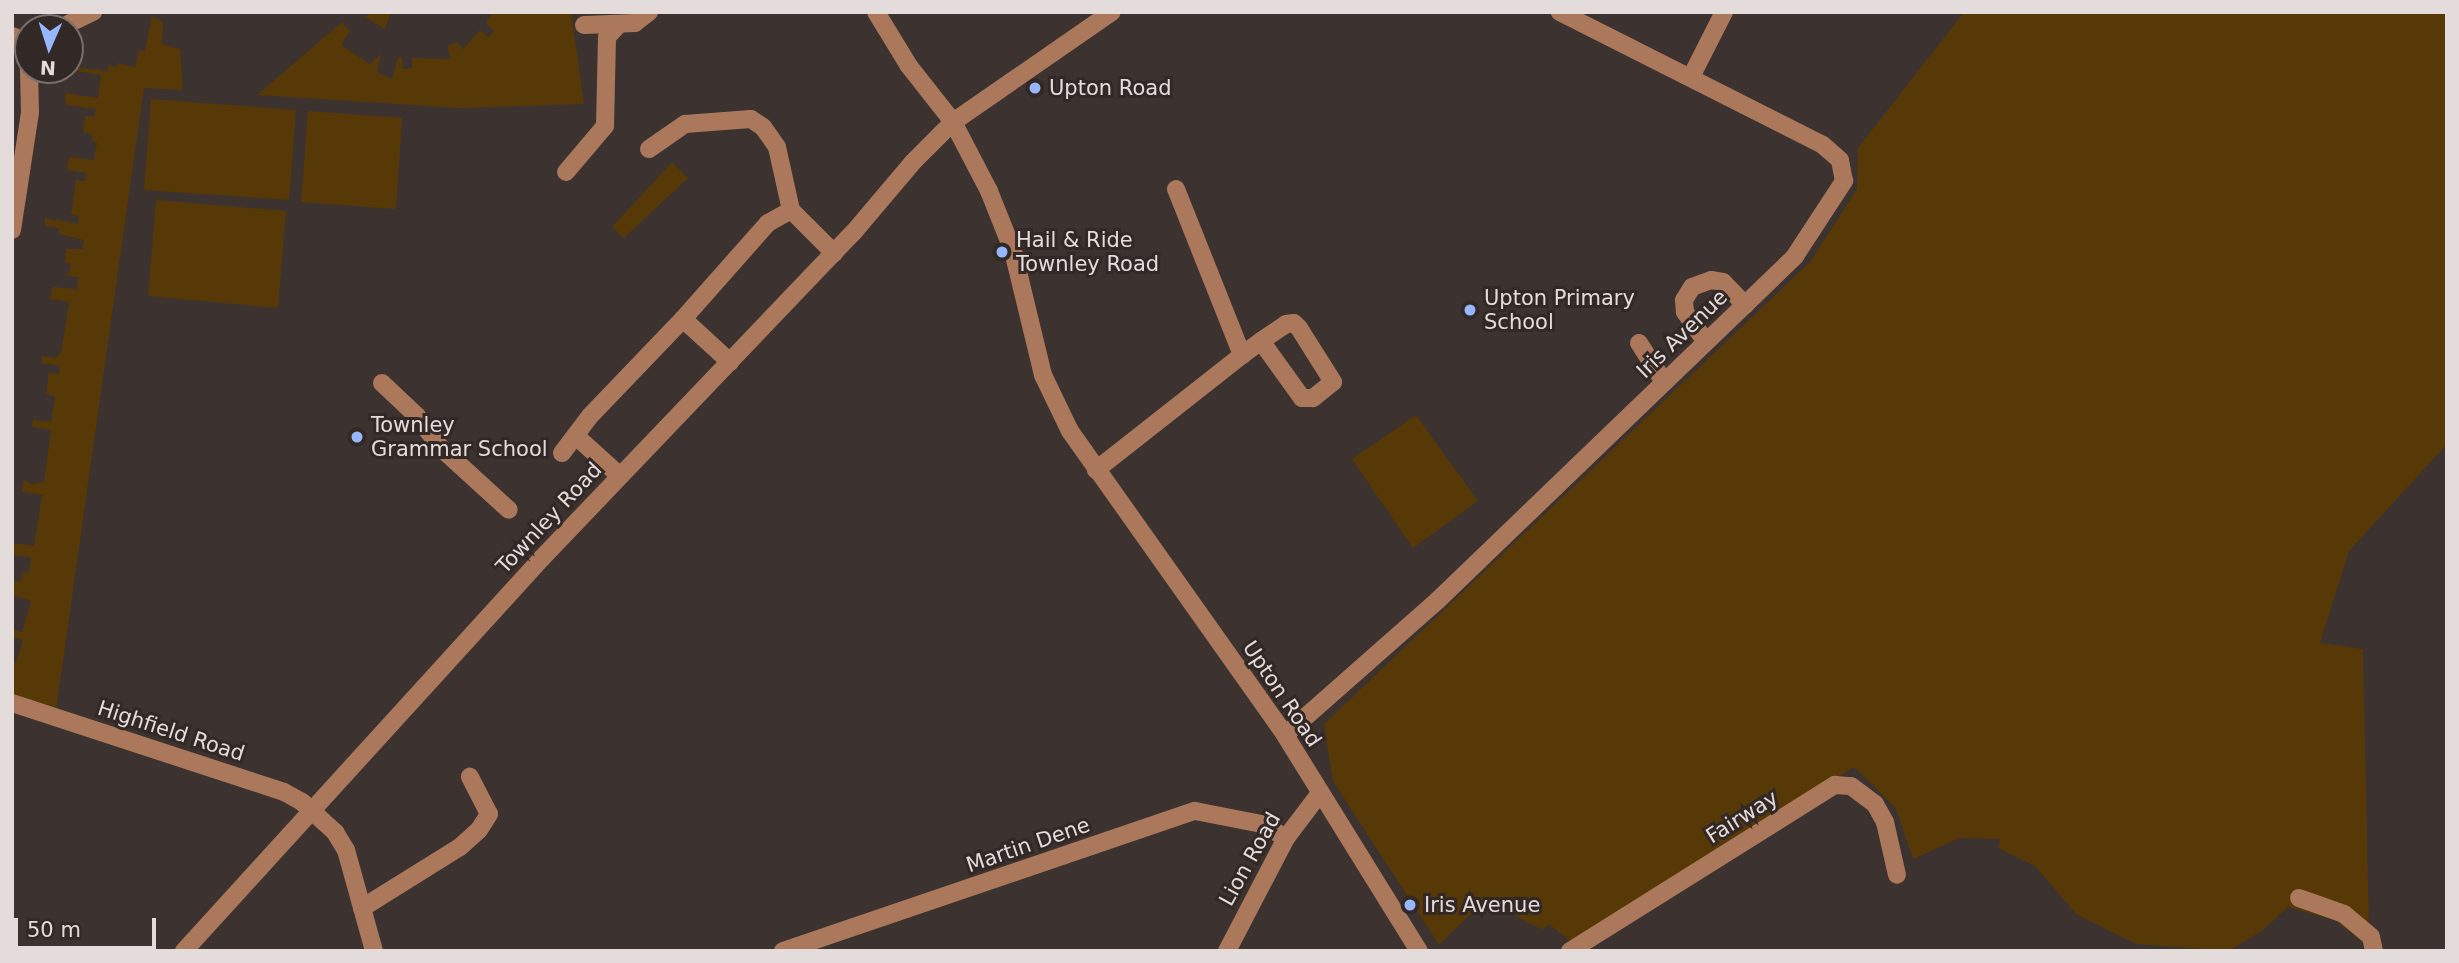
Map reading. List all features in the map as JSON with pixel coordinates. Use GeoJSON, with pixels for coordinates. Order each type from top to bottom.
{"type":"FeatureCollection","features":[{"type":"Feature","properties":{"kind":"street"},"geometry":{"type":"LineString","coordinates":[[584,25],[635,23],[649,12]]}},
{"type":"Feature","properties":{"kind":"street","name":"Upton Road"},"geometry":{"type":"LineString","coordinates":[[876,12],[909,66],[953,122],[989,191],[1013,251],[1043,375],[1070,431],[1285,735],[1419,951]]}},
{"type":"Feature","properties":{"kind":"street","name":"Townley Road"},"geometry":{"type":"LineString","coordinates":[[184,951],[620,476],[834,253],[953,122],[1112,12]]}},
{"type":"Feature","properties":{"kind":"street","name":"Iris Avenue"},"geometry":{"type":"LineString","coordinates":[[1285,735],[1427,610],[1795,256],[1824,217],[1844,181],[1840,160],[1823,145],[1560,12]]}},
{"type":"Feature","properties":{"kind":"street"},"geometry":{"type":"LineString","coordinates":[[1691,77],[1724,12]]}},
{"type":"Feature","properties":{"kind":"street"},"geometry":{"type":"LineString","coordinates":[[566,172],[605,126],[607,37],[618,25]]}},
{"type":"Feature","properties":{"kind":"street"},"geometry":{"type":"LineString","coordinates":[[12,230],[30,112],[29,84]]}},
{"type":"Feature","properties":{"kind":"street"},"geometry":{"type":"LineString","coordinates":[[649,149],[685,124],[751,119],[763,127],[777,147],[791,210],[834,253]]}},
{"type":"Feature","properties":{"kind":"street"},"geometry":{"type":"LineString","coordinates":[[1096,470],[1252,348],[1176,189]]}},
{"type":"Feature","properties":{"kind":"street"},"geometry":{"type":"LineString","coordinates":[[562,453],[577,437],[590,416],[683,319],[768,222],[791,210]]}},
{"type":"Feature","properties":{"kind":"street"},"geometry":{"type":"LineString","coordinates":[[1706,342],[1685,312],[1685,300],[1692,287],[1711,280],[1723,282],[1745,305]]}},
{"type":"Feature","properties":{"kind":"street"},"geometry":{"type":"LineString","coordinates":[[683,319],[730,362]]}},
{"type":"Feature","properties":{"kind":"street"},"geometry":{"type":"LineString","coordinates":[[1639,343],[1664,383]]}},
{"type":"Feature","properties":{"kind":"street"},"geometry":{"type":"LineString","coordinates":[[382,383],[416,415],[440,447],[509,510]]}},
{"type":"Feature","properties":{"kind":"street"},"geometry":{"type":"LineString","coordinates":[[577,437],[620,476]]}},
{"type":"Feature","properties":{"kind":"street","name":"Highfield Road"},"geometry":{"type":"LineString","coordinates":[[12,703],[284,792],[313,810],[346,850],[374,951]]}},
{"type":"Feature","properties":{"kind":"street"},"geometry":{"type":"LineString","coordinates":[[362,908],[460,847],[480,830],[489,814],[470,777]]}},
{"type":"Feature","properties":{"kind":"street","name":"Fairway"},"geometry":{"type":"LineString","coordinates":[[1570,951],[1835,785],[1851,786],[1875,804],[1885,822],[1898,875]]}},
{"type":"Feature","properties":{"kind":"street","name":"Lion Road"},"geometry":{"type":"LineString","coordinates":[[1227,951],[1286,838],[1320,793]]}},
{"type":"Feature","properties":{"kind":"street","name":"Martin Dene"},"geometry":{"type":"LineString","coordinates":[[783,951],[826,944],[1195,811],[1262,824],[1286,838]]}},
{"type":"Feature","properties":{"kind":"street"},"geometry":{"type":"LineString","coordinates":[[2299,898],[2344,914],[2371,937],[2374,951]]}},
{"type":"Feature","properties":{"kind":"shaded area"},"geometry":{"type":"Polygon","coordinates":[[[371,12],[391,12],[385,29],[365,17],[371,12]]]}},
{"type":"Feature","properties":{"kind":"shaded area"},"geometry":{"type":"Polygon","coordinates":[[[493,12],[571,12],[584,104],[460,108],[257,95],[342,22],[350,31],[341,45],[370,64],[381,54],[377,72],[392,79],[398,57],[402,57],[403,69],[412,68],[412,58],[451,59],[447,47],[457,42],[463,49],[480,30],[488,37],[494,31],[486,23],[493,12]]]}},
{"type":"Feature","properties":{"kind":"shaded area"},"geometry":{"type":"Polygon","coordinates":[[[1964,12],[2447,12],[2447,444],[2349,551],[2320,643],[2363,649],[2369,931],[2362,941],[2334,920],[2288,907],[2262,931],[2228,951],[2136,944],[2076,914],[2035,866],[1998,848],[2001,839],[1959,838],[1913,859],[1896,808],[1854,767],[1570,941],[1549,924],[1542,930],[1485,900],[1439,945],[1333,781],[1324,724],[1810,262],[1857,189],[1858,148],[1964,12]]]}},
{"type":"Feature","properties":{"kind":"shaded area"},"geometry":{"type":"Polygon","coordinates":[[[152,16],[163,22],[162,44],[180,49],[183,90],[144,88],[56,710],[12,699],[12,663],[16,663],[23,640],[12,636],[12,630],[22,632],[31,601],[12,595],[15,581],[21,581],[22,572],[29,573],[31,557],[12,555],[12,549],[15,543],[34,546],[42,495],[22,492],[24,479],[30,484],[44,482],[51,430],[32,427],[33,420],[51,422],[55,396],[46,394],[49,373],[59,374],[60,366],[41,363],[42,356],[55,358],[61,353],[69,302],[50,299],[52,287],[77,289],[78,277],[63,275],[69,273],[71,264],[65,263],[66,249],[82,249],[84,240],[59,234],[59,228],[45,226],[45,218],[78,224],[79,216],[71,215],[76,180],[85,181],[86,173],[67,170],[69,157],[94,160],[97,142],[92,141],[92,134],[83,133],[85,116],[94,117],[96,109],[66,105],[65,93],[98,98],[101,75],[84,72],[84,68],[107,71],[109,65],[116,67],[118,63],[135,67],[139,50],[145,51],[152,16]]]}},
{"type":"Feature","properties":{"kind":"shaded area"},"geometry":{"type":"Polygon","coordinates":[[[151,99],[296,110],[289,200],[144,190],[151,99]]]}},
{"type":"Feature","properties":{"kind":"shaded area"},"geometry":{"type":"Polygon","coordinates":[[[308,111],[402,118],[396,209],[301,202],[308,111]]]}},
{"type":"Feature","properties":{"kind":"shaded area"},"geometry":{"type":"Polygon","coordinates":[[[672,162],[688,178],[624,238],[612,227],[672,162]]]}},
{"type":"Feature","properties":{"kind":"shaded area"},"geometry":{"type":"Polygon","coordinates":[[[156,200],[286,211],[278,308],[148,296],[156,200]]]}},
{"type":"Feature","properties":{"kind":"shaded area"},"geometry":{"type":"Polygon","coordinates":[[[1416,415],[1478,501],[1413,548],[1352,459],[1416,415]]]}},
{"type":"Feature","properties":{"kind":"place","name":"Upton Road"},"geometry":{"type":"Point","coordinates":[1035,88]}},
{"type":"Feature","properties":{"kind":"place","name":"Hail & Ride Townley Road"},"geometry":{"type":"Point","coordinates":[1002,252]}},
{"type":"Feature","properties":{"kind":"place","name":"Upton Primary School"},"geometry":{"type":"Point","coordinates":[1470,310]}},
{"type":"Feature","properties":{"kind":"place","name":"Townley Grammar School"},"geometry":{"type":"Point","coordinates":[357,437]}},
{"type":"Feature","properties":{"kind":"place","name":"Iris Avenue"},"geometry":{"type":"Point","coordinates":[1410,905]}}]}
